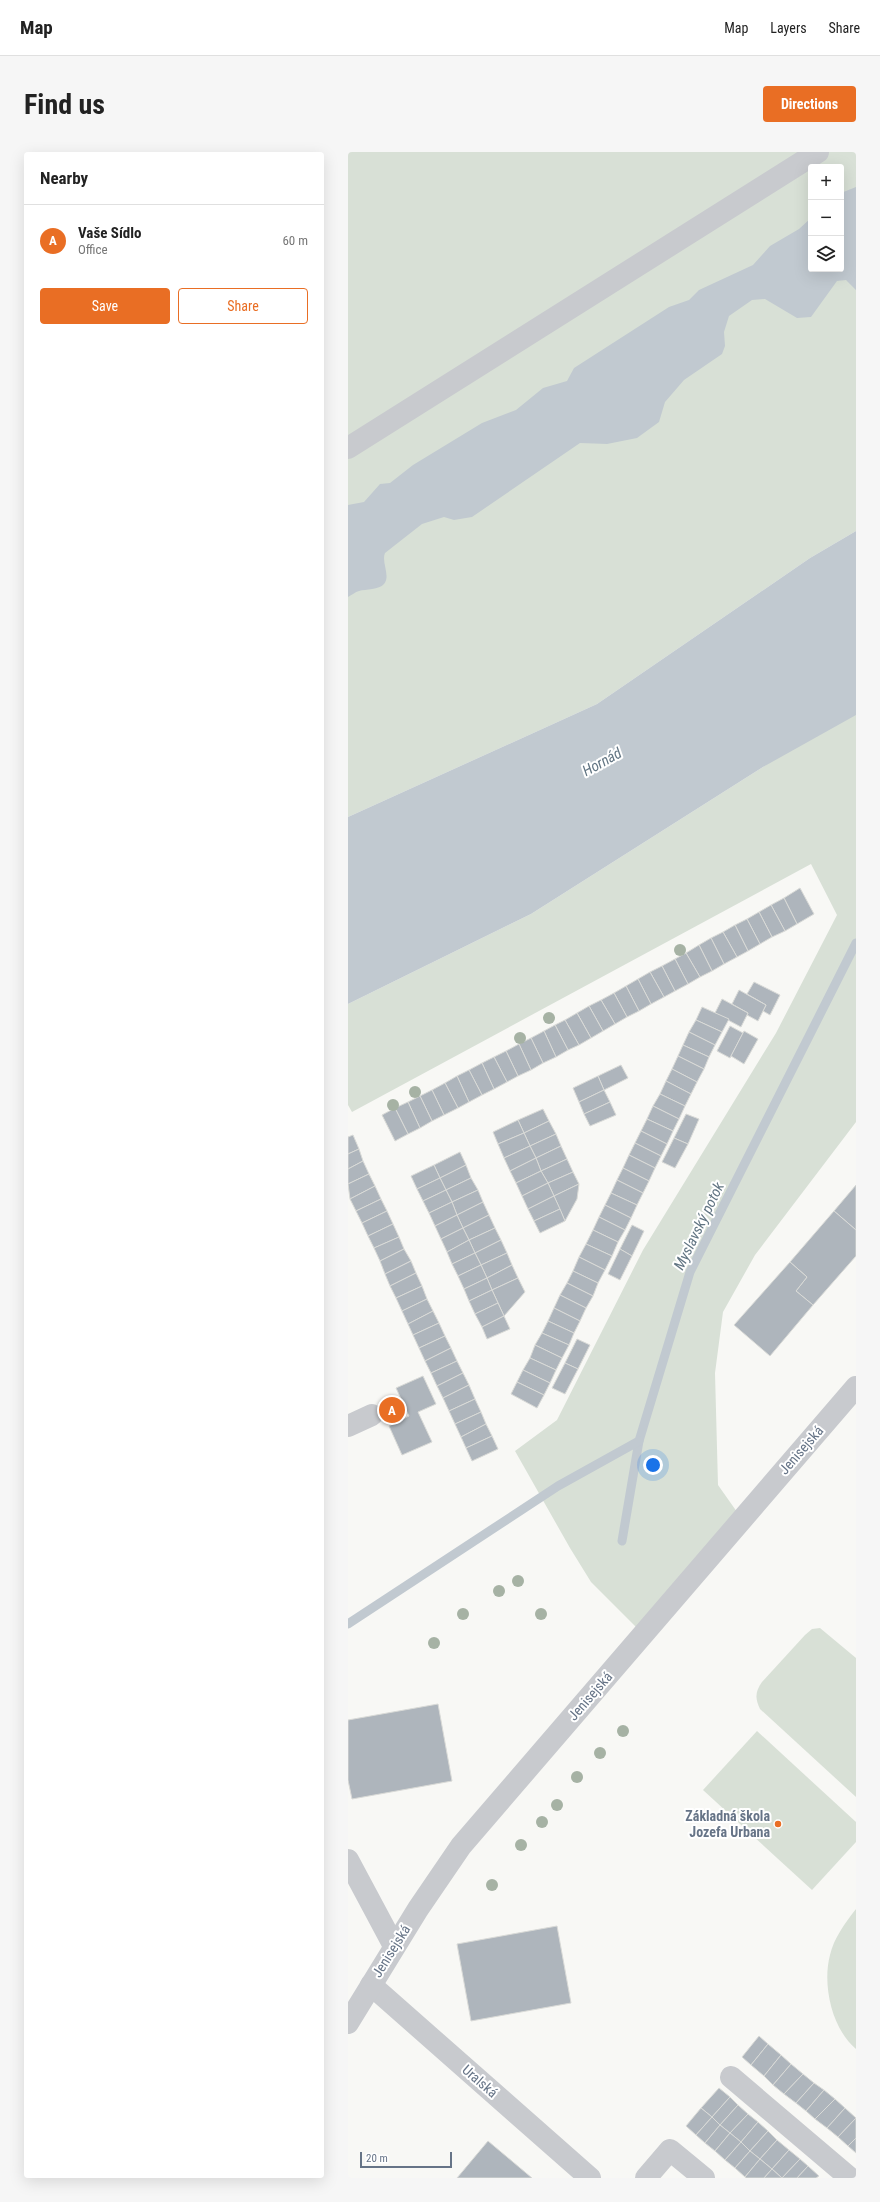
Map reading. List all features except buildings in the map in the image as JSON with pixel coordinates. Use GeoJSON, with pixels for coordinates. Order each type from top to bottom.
{"type":"FeatureCollection","features":[{"type":"Feature","properties":{"kind":"street"},"geometry":{"type":"LineString","coordinates":[[348,448],[818,152]]}},
{"type":"Feature","properties":{"kind":"street","name":"Jenisejská"},"geometry":{"type":"LineString","coordinates":[[348,2023],[394,1946],[461,1846],[856,1387]]}},
{"type":"Feature","properties":{"kind":"street"},"geometry":{"type":"LineString","coordinates":[[348,1426],[372,1415]]}},
{"type":"Feature","properties":{"kind":"street"},"geometry":{"type":"LineString","coordinates":[[348,1860],[394,1946]]}},
{"type":"Feature","properties":{"kind":"street","name":"Uralská"},"geometry":{"type":"LineString","coordinates":[[371,1985],[590,2178]]}},
{"type":"Feature","properties":{"kind":"street"},"geometry":{"type":"LineString","coordinates":[[731,2077],[850,2178]]}},
{"type":"Feature","properties":{"kind":"street"},"geometry":{"type":"LineString","coordinates":[[646,2178],[670,2150],[704,2178]]}},
{"type":"Feature","properties":{"kind":"shaded area"},"geometry":{"type":"Polygon","coordinates":[[[348,152],[856,152],[856,531],[810,558],[597,704],[348,817],[348,152]]]}},
{"type":"Feature","properties":{"kind":"shaded area"},"geometry":{"type":"Polygon","coordinates":[[[856,700],[856,1122],[755,1255],[723,1312],[715,1373],[718,1485],[742,1519],[643,1634],[591,1582],[515,1451],[557,1420],[643,1250],[776,1033],[837,915],[811,864],[352,1112],[348,1105],[348,1004],[531,914],[763,767],[856,700]]]}},
{"type":"Feature","properties":{"kind":"shaded area"},"geometry":{"type":"Polygon","coordinates":[[[820,1628],[856,1658],[856,1797],[760,1709],[757,1702],[756,1695],[762,1682],[805,1635],[812,1629],[820,1628]]]}},
{"type":"Feature","properties":{"kind":"shaded area"},"geometry":{"type":"Polygon","coordinates":[[[757,1731],[856,1822],[856,1842],[812,1890],[703,1790],[757,1731]]]}},
{"type":"Feature","properties":{"kind":"shaded area"},"geometry":{"type":"Polygon","coordinates":[[[856,1909],[856,2049],[841,2030],[835,2018],[828,1993],[827,1980],[830,1955],[834,1943],[844,1925],[856,1909]]]}},
{"type":"Feature","properties":{"kind":"water"},"geometry":{"type":"Polygon","coordinates":[[[856,187],[856,290],[846,280],[837,281],[811,317],[797,318],[765,299],[752,300],[729,316],[724,332],[725,346],[722,354],[684,380],[665,402],[659,422],[637,438],[607,444],[580,443],[472,517],[454,520],[444,517],[422,524],[385,553],[384,561],[387,577],[382,586],[358,591],[348,597],[348,505],[364,502],[380,484],[390,483],[413,465],[482,423],[516,410],[543,388],[567,381],[574,368],[669,307],[689,300],[699,290],[753,265],[770,246],[799,229],[808,221],[808,272],[844,272],[844,192],[856,187]]]}},
{"type":"Feature","properties":{"kind":"water","name":"Hornád"},"geometry":{"type":"Polygon","coordinates":[[[856,531],[856,715],[763,767],[531,914],[348,1004],[348,817],[597,704],[810,558],[856,531]]]}},
{"type":"Feature","properties":{"kind":"waterway","name":"Myslavský potok"},"geometry":{"type":"LineString","coordinates":[[622,1541],[639,1441],[690,1272],[856,943]]}},
{"type":"Feature","properties":{"kind":"waterway"},"geometry":{"type":"LineString","coordinates":[[348,1624],[558,1486],[639,1441]]}},
{"type":"Feature","properties":{"kind":"place","name":"Vaše Sídlo"},"geometry":{"type":"Point","coordinates":[392,1410]}},
{"type":"Feature","properties":{"kind":"place","name":"Základná škola Jozefa Urbana"},"geometry":{"type":"Point","coordinates":[778,1824]}}]}
